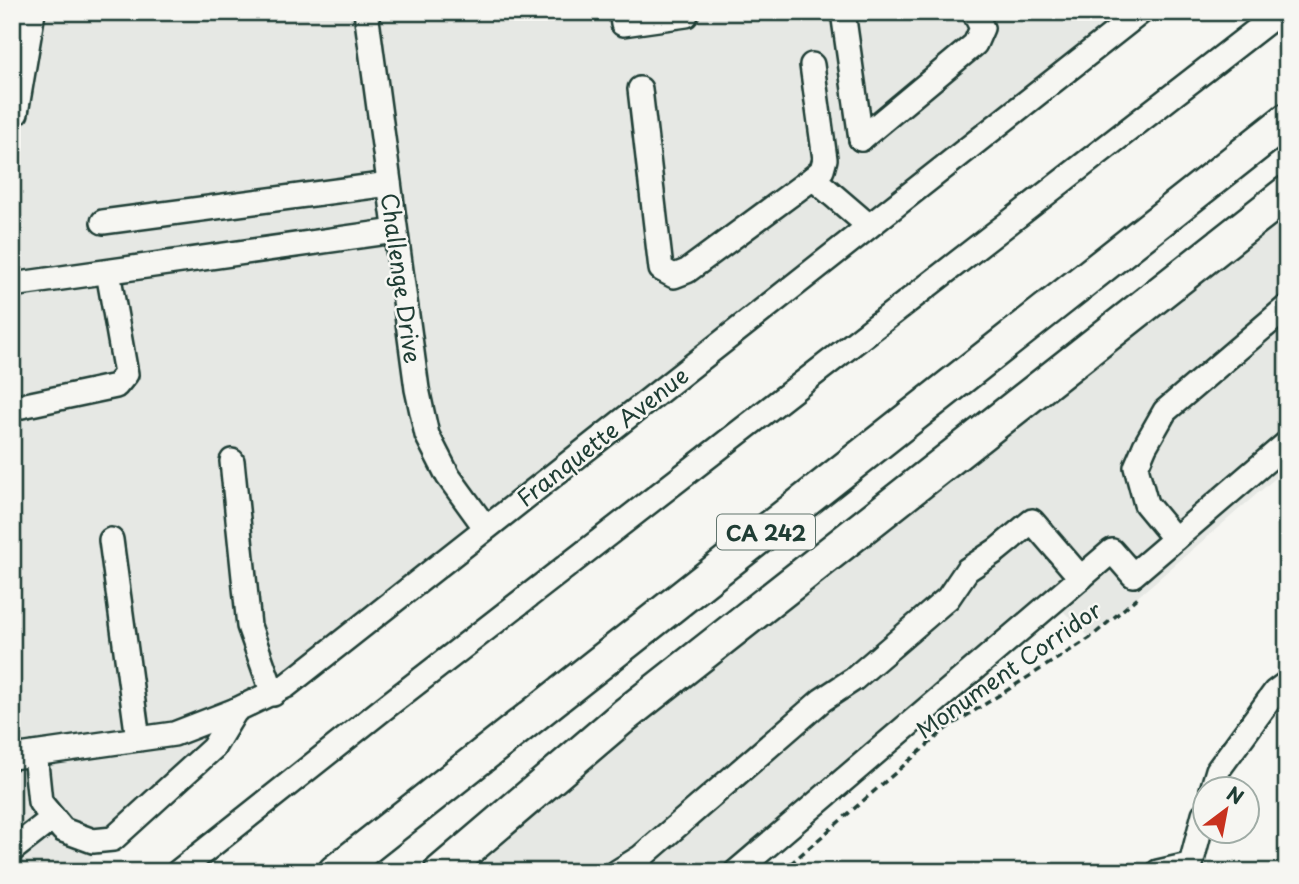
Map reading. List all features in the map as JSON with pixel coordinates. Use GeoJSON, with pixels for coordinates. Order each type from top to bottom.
{"type":"FeatureCollection","features":[{"type":"Feature","properties":{"kind":"highway"},"geometry":{"type":"LineString","coordinates":[[1196,192],[1287,107]]}},
{"type":"Feature","properties":{"kind":"highway","name":"CA 242"},"geometry":{"type":"LineString","coordinates":[[335,872],[1287,120]]}},
{"type":"Feature","properties":{"kind":"highway","name":"CA 242"},"geometry":{"type":"LineString","coordinates":[[441,872],[625,715],[1287,195]]}},
{"type":"Feature","properties":{"kind":"street"},"geometry":{"type":"LineString","coordinates":[[12,116],[16,113],[33,12]]}},
{"type":"Feature","properties":{"kind":"street","name":"Challenge Drive"},"geometry":{"type":"LineString","coordinates":[[366,12],[417,389],[427,435],[448,476],[485,527]]}},
{"type":"Feature","properties":{"kind":"street"},"geometry":{"type":"LineString","coordinates":[[621,12],[623,24],[686,15]]}},
{"type":"Feature","properties":{"kind":"street"},"geometry":{"type":"LineString","coordinates":[[843,12],[861,139],[975,44],[982,28],[974,12]]}},
{"type":"Feature","properties":{"kind":"street","name":"Franquette Avenue"},"geometry":{"type":"LineString","coordinates":[[20,756],[174,734],[236,710],[286,686],[1141,12]]}},
{"type":"Feature","properties":{"kind":"street"},"geometry":{"type":"LineString","coordinates":[[178,872],[383,709],[1280,12]]}},
{"type":"Feature","properties":{"kind":"street"},"geometry":{"type":"LineString","coordinates":[[640,89],[662,269],[674,276],[687,271],[822,170],[825,159],[812,65]]}},
{"type":"Feature","properties":{"kind":"street"},"geometry":{"type":"LineString","coordinates":[[813,178],[869,226]]}},
{"type":"Feature","properties":{"kind":"street"},"geometry":{"type":"LineString","coordinates":[[103,222],[389,184]]}},
{"type":"Feature","properties":{"kind":"street"},"geometry":{"type":"LineString","coordinates":[[12,285],[395,231]]}},
{"type":"Feature","properties":{"kind":"street"},"geometry":{"type":"LineString","coordinates":[[12,408],[116,386],[126,374],[108,272]]}},
{"type":"Feature","properties":{"kind":"street"},"geometry":{"type":"LineString","coordinates":[[1175,539],[1146,504],[1136,467],[1145,446],[1165,411],[1287,307]]}},
{"type":"Feature","properties":{"kind":"street"},"geometry":{"type":"LineString","coordinates":[[736,872],[1112,551],[1133,575],[1287,443]]}},
{"type":"Feature","properties":{"kind":"street"},"geometry":{"type":"LineString","coordinates":[[232,461],[249,625],[272,694]]}},
{"type":"Feature","properties":{"kind":"street"},"geometry":{"type":"LineString","coordinates":[[618,872],[641,858],[822,700],[853,679],[948,598],[967,570],[998,550],[1032,521],[1081,578]]}},
{"type":"Feature","properties":{"kind":"street"},"geometry":{"type":"LineString","coordinates":[[111,540],[138,739]]}},
{"type":"Feature","properties":{"kind":"street"},"geometry":{"type":"LineString","coordinates":[[1216,776],[1275,692],[1287,683]]}},
{"type":"Feature","properties":{"kind":"street"},"geometry":{"type":"LineString","coordinates":[[20,756],[40,802],[63,830],[93,841],[113,839],[213,748],[236,710]]}},
{"type":"Feature","properties":{"kind":"street"},"geometry":{"type":"LineString","coordinates":[[12,850],[53,818]]}},
{"type":"Feature","properties":{"kind":"street"},"geometry":{"type":"LineString","coordinates":[[1158,872],[1189,869],[1196,846]]}},
{"type":"Feature","properties":{"kind":"path","name":"Monument Corridor"},"geometry":{"type":"LineString","coordinates":[[781,872],[947,728],[1090,638],[1142,593]]}},
{"type":"Feature","properties":{"kind":"shaded area"},"geometry":{"type":"Polygon","coordinates":[[[12,12],[1141,12],[236,710],[213,748],[76,872],[23,872],[12,834],[12,12]]]}},
{"type":"Feature","properties":{"kind":"shaded area"},"geometry":{"type":"Polygon","coordinates":[[[1287,197],[1287,468],[1090,638],[1062,610],[757,872],[441,872],[1287,197]]]}}]}
